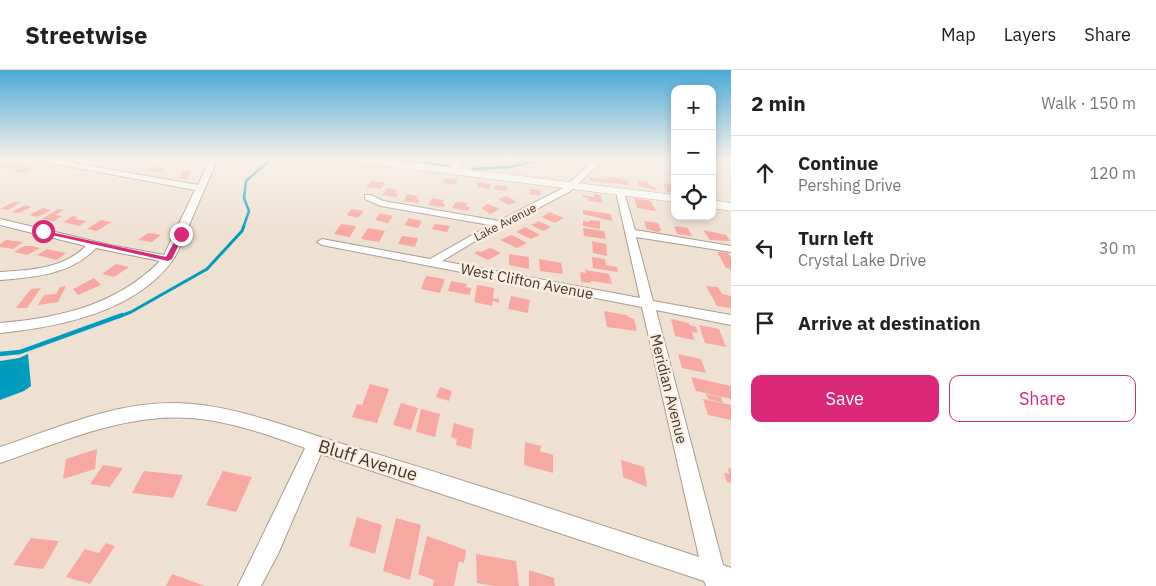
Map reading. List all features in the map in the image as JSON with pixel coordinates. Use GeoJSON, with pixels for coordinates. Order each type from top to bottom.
{"type":"FeatureCollection","features":[{"type":"Feature","properties":{"kind":"street"},"geometry":{"type":"LineString","coordinates":[[172,183],[200,188]]}},
{"type":"Feature","properties":{"kind":"street"},"geometry":{"type":"LineString","coordinates":[[0,328],[58,320],[106,304],[141,284],[168,259],[202,183]]}},
{"type":"Feature","properties":{"kind":"street"},"geometry":{"type":"LineString","coordinates":[[556,183],[671,198]]}},
{"type":"Feature","properties":{"kind":"street","name":"Lake Avenue"},"geometry":{"type":"LineString","coordinates":[[431,263],[572,185]]}},
{"type":"Feature","properties":{"kind":"street","name":"Meridian Avenue"},"geometry":{"type":"LineString","coordinates":[[620,192],[721,579]]}},
{"type":"Feature","properties":{"kind":"street"},"geometry":{"type":"LineString","coordinates":[[368,197],[386,204],[500,224]]}},
{"type":"Feature","properties":{"kind":"street"},"geometry":{"type":"LineString","coordinates":[[716,205],[731,207]]}},
{"type":"Feature","properties":{"kind":"street"},"geometry":{"type":"LineString","coordinates":[[0,222],[168,259]]}},
{"type":"Feature","properties":{"kind":"street"},"geometry":{"type":"LineString","coordinates":[[630,233],[731,249]]}},
{"type":"Feature","properties":{"kind":"street","name":"West Clifton Avenue"},"geometry":{"type":"LineString","coordinates":[[322,242],[731,320]]}},
{"type":"Feature","properties":{"kind":"street"},"geometry":{"type":"LineString","coordinates":[[0,276],[41,273],[62,266],[83,256],[94,244]]}},
{"type":"Feature","properties":{"kind":"street","name":"Bluff Avenue"},"geometry":{"type":"LineString","coordinates":[[0,455],[111,419],[168,410],[203,412],[240,421],[489,497],[721,579]]}},
{"type":"Feature","properties":{"kind":"street"},"geometry":{"type":"LineString","coordinates":[[249,586],[270,546],[316,444]]}},
{"type":"Feature","properties":{"kind":"water"},"geometry":{"type":"Polygon","coordinates":[[[28,354],[31,386],[24,391],[0,400],[0,361],[19,358],[28,354]]]}},
{"type":"Feature","properties":{"kind":"building"},"geometry":{"type":"Polygon","coordinates":[[[369,183],[384,183],[381,189],[366,187],[369,183]]]}},
{"type":"Feature","properties":{"kind":"building"},"geometry":{"type":"Polygon","coordinates":[[[478,183],[491,184],[489,189],[477,187],[478,183]]]}},
{"type":"Feature","properties":{"kind":"building"},"geometry":{"type":"Polygon","coordinates":[[[610,183],[629,183],[629,185],[610,183]]]}},
{"type":"Feature","properties":{"kind":"building"},"geometry":{"type":"Polygon","coordinates":[[[638,183],[648,183],[649,186],[655,187],[657,191],[638,185],[638,183]]]}},
{"type":"Feature","properties":{"kind":"building"},"geometry":{"type":"Polygon","coordinates":[[[663,183],[671,184],[671,192],[667,192],[663,183]]]}},
{"type":"Feature","properties":{"kind":"building"},"geometry":{"type":"Polygon","coordinates":[[[495,185],[508,186],[506,191],[494,189],[495,185]]]}},
{"type":"Feature","properties":{"kind":"building"},"geometry":{"type":"Polygon","coordinates":[[[387,188],[397,190],[395,193],[398,194],[396,197],[382,195],[387,188]]]}},
{"type":"Feature","properties":{"kind":"building"},"geometry":{"type":"Polygon","coordinates":[[[530,189],[541,190],[540,196],[529,194],[530,189]]]}},
{"type":"Feature","properties":{"kind":"building"},"geometry":{"type":"Polygon","coordinates":[[[407,194],[418,196],[416,199],[420,200],[418,203],[404,201],[407,194]]]}},
{"type":"Feature","properties":{"kind":"building"},"geometry":{"type":"Polygon","coordinates":[[[594,194],[601,195],[602,203],[589,201],[588,198],[583,197],[583,195],[594,197],[594,194]]]}},
{"type":"Feature","properties":{"kind":"building"},"geometry":{"type":"Polygon","coordinates":[[[506,196],[517,202],[508,205],[498,199],[506,196]]]}},
{"type":"Feature","properties":{"kind":"building"},"geometry":{"type":"Polygon","coordinates":[[[432,198],[444,200],[442,203],[445,204],[444,207],[428,205],[432,198]]]}},
{"type":"Feature","properties":{"kind":"building"},"geometry":{"type":"Polygon","coordinates":[[[634,198],[651,201],[656,211],[637,208],[634,198]]]}},
{"type":"Feature","properties":{"kind":"building"},"geometry":{"type":"Polygon","coordinates":[[[13,202],[21,202],[8,210],[0,209],[13,202]]]}},
{"type":"Feature","properties":{"kind":"building"},"geometry":{"type":"Polygon","coordinates":[[[456,202],[467,203],[466,206],[470,207],[468,211],[452,208],[456,202]]]}},
{"type":"Feature","properties":{"kind":"building"},"geometry":{"type":"Polygon","coordinates":[[[488,204],[500,209],[490,214],[481,208],[488,204]]]}},
{"type":"Feature","properties":{"kind":"building"},"geometry":{"type":"Polygon","coordinates":[[[25,205],[32,207],[19,213],[12,212],[25,205]]]}},
{"type":"Feature","properties":{"kind":"building"},"geometry":{"type":"Polygon","coordinates":[[[43,208],[51,210],[37,217],[29,215],[43,208]]]}},
{"type":"Feature","properties":{"kind":"building"},"geometry":{"type":"Polygon","coordinates":[[[58,209],[64,210],[55,215],[62,216],[54,221],[42,219],[58,209]]]}},
{"type":"Feature","properties":{"kind":"building"},"geometry":{"type":"Polygon","coordinates":[[[352,209],[364,211],[358,218],[346,215],[352,209]]]}},
{"type":"Feature","properties":{"kind":"building"},"geometry":{"type":"Polygon","coordinates":[[[583,210],[611,214],[612,221],[583,214],[583,210]]]}},
{"type":"Feature","properties":{"kind":"building"},"geometry":{"type":"Polygon","coordinates":[[[550,212],[564,218],[555,223],[541,217],[550,212]]]}},
{"type":"Feature","properties":{"kind":"building"},"geometry":{"type":"Polygon","coordinates":[[[380,213],[393,216],[388,223],[375,220],[380,213]]]}},
{"type":"Feature","properties":{"kind":"building"},"geometry":{"type":"Polygon","coordinates":[[[73,216],[78,217],[75,219],[87,221],[79,226],[63,222],[73,216]]]}},
{"type":"Feature","properties":{"kind":"building"},"geometry":{"type":"Polygon","coordinates":[[[409,218],[422,221],[418,228],[404,225],[409,218]]]}},
{"type":"Feature","properties":{"kind":"building"},"geometry":{"type":"Polygon","coordinates":[[[101,220],[111,222],[97,231],[87,229],[101,220]]]}},
{"type":"Feature","properties":{"kind":"building"},"geometry":{"type":"Polygon","coordinates":[[[589,220],[600,221],[600,229],[583,226],[583,221],[589,222],[589,220]]]}},
{"type":"Feature","properties":{"kind":"building"},"geometry":{"type":"Polygon","coordinates":[[[539,221],[551,227],[543,231],[531,225],[539,221]]]}},
{"type":"Feature","properties":{"kind":"building"},"geometry":{"type":"Polygon","coordinates":[[[644,221],[658,223],[660,233],[647,229],[644,221]]]}},
{"type":"Feature","properties":{"kind":"building"},"geometry":{"type":"Polygon","coordinates":[[[341,224],[356,226],[350,237],[334,234],[341,224]]]}},
{"type":"Feature","properties":{"kind":"building"},"geometry":{"type":"Polygon","coordinates":[[[435,224],[450,226],[447,232],[432,229],[435,224]]]}},
{"type":"Feature","properties":{"kind":"building"},"geometry":{"type":"Polygon","coordinates":[[[674,226],[688,228],[692,236],[677,234],[674,226]]]}},
{"type":"Feature","properties":{"kind":"building"},"geometry":{"type":"Polygon","coordinates":[[[525,227],[540,235],[531,239],[516,232],[525,227]]]}},
{"type":"Feature","properties":{"kind":"building"},"geometry":{"type":"Polygon","coordinates":[[[368,228],[385,231],[379,242],[361,239],[368,228]]]}},
{"type":"Feature","properties":{"kind":"building"},"geometry":{"type":"Polygon","coordinates":[[[583,228],[604,231],[606,239],[584,236],[583,228]]]}},
{"type":"Feature","properties":{"kind":"building"},"geometry":{"type":"Polygon","coordinates":[[[703,230],[726,235],[730,241],[710,240],[703,230]]]}},
{"type":"Feature","properties":{"kind":"building"},"geometry":{"type":"Polygon","coordinates":[[[148,233],[161,235],[152,242],[138,240],[148,233]]]}},
{"type":"Feature","properties":{"kind":"building"},"geometry":{"type":"Polygon","coordinates":[[[512,235],[527,243],[517,248],[500,240],[512,235]]]}},
{"type":"Feature","properties":{"kind":"building"},"geometry":{"type":"Polygon","coordinates":[[[402,236],[418,238],[415,247],[398,244],[402,236]]]}},
{"type":"Feature","properties":{"kind":"building"},"geometry":{"type":"Polygon","coordinates":[[[6,240],[23,242],[13,249],[0,247],[0,244],[6,240]]]}},
{"type":"Feature","properties":{"kind":"building"},"geometry":{"type":"Polygon","coordinates":[[[592,241],[606,244],[607,256],[593,253],[592,241]]]}},
{"type":"Feature","properties":{"kind":"building"},"geometry":{"type":"Polygon","coordinates":[[[24,246],[40,248],[27,255],[14,252],[24,246]]]}},
{"type":"Feature","properties":{"kind":"building"},"geometry":{"type":"Polygon","coordinates":[[[490,248],[501,253],[488,260],[474,253],[481,252],[490,248]]]}},
{"type":"Feature","properties":{"kind":"building"},"geometry":{"type":"Polygon","coordinates":[[[47,249],[66,253],[57,260],[37,255],[47,249]]]}},
{"type":"Feature","properties":{"kind":"building"},"geometry":{"type":"Polygon","coordinates":[[[717,252],[728,253],[731,258],[731,272],[729,268],[726,268],[717,252]]]}},
{"type":"Feature","properties":{"kind":"building"},"geometry":{"type":"Polygon","coordinates":[[[509,254],[529,257],[529,269],[509,265],[509,254]]]}},
{"type":"Feature","properties":{"kind":"building"},"geometry":{"type":"Polygon","coordinates":[[[592,257],[605,259],[606,265],[617,267],[618,272],[593,268],[592,257]]]}},
{"type":"Feature","properties":{"kind":"building"},"geometry":{"type":"Polygon","coordinates":[[[539,259],[561,263],[563,274],[540,271],[539,259]]]}},
{"type":"Feature","properties":{"kind":"building"},"geometry":{"type":"Polygon","coordinates":[[[116,264],[129,267],[114,277],[102,274],[116,264]]]}},
{"type":"Feature","properties":{"kind":"building"},"geometry":{"type":"Polygon","coordinates":[[[585,270],[609,274],[612,284],[591,281],[591,283],[581,282],[580,272],[586,273],[585,270]]]}},
{"type":"Feature","properties":{"kind":"building"},"geometry":{"type":"Polygon","coordinates":[[[426,276],[445,279],[440,293],[421,289],[426,276]]]}},
{"type":"Feature","properties":{"kind":"building"},"geometry":{"type":"Polygon","coordinates":[[[94,278],[101,285],[78,295],[73,289],[94,278]]]}},
{"type":"Feature","properties":{"kind":"building"},"geometry":{"type":"Polygon","coordinates":[[[451,281],[467,284],[466,287],[471,288],[470,295],[448,291],[451,281]]]}},
{"type":"Feature","properties":{"kind":"building"},"geometry":{"type":"Polygon","coordinates":[[[477,285],[494,288],[493,298],[499,299],[499,303],[493,301],[492,306],[474,302],[477,285]]]}},
{"type":"Feature","properties":{"kind":"building"},"geometry":{"type":"Polygon","coordinates":[[[66,286],[58,302],[38,305],[44,295],[56,294],[60,287],[66,286]]]}},
{"type":"Feature","properties":{"kind":"building"},"geometry":{"type":"Polygon","coordinates":[[[706,286],[718,287],[722,294],[731,296],[731,308],[717,306],[706,286]]]}},
{"type":"Feature","properties":{"kind":"building"},"geometry":{"type":"Polygon","coordinates":[[[41,288],[27,308],[16,308],[31,289],[41,288]]]}},
{"type":"Feature","properties":{"kind":"building"},"geometry":{"type":"Polygon","coordinates":[[[511,296],[530,300],[528,313],[508,309],[511,296]]]}},
{"type":"Feature","properties":{"kind":"building"},"geometry":{"type":"Polygon","coordinates":[[[604,311],[627,315],[634,319],[637,331],[607,327],[604,311]]]}},
{"type":"Feature","properties":{"kind":"building"},"geometry":{"type":"Polygon","coordinates":[[[671,319],[689,323],[689,325],[696,327],[698,333],[692,332],[694,340],[675,336],[671,319]]]}},
{"type":"Feature","properties":{"kind":"building"},"geometry":{"type":"Polygon","coordinates":[[[699,325],[719,329],[726,347],[705,343],[699,325]]]}},
{"type":"Feature","properties":{"kind":"building"},"geometry":{"type":"Polygon","coordinates":[[[678,354],[701,359],[706,373],[682,368],[678,354]]]}},
{"type":"Feature","properties":{"kind":"building"},"geometry":{"type":"Polygon","coordinates":[[[691,377],[731,386],[731,399],[696,391],[691,377]]]}},
{"type":"Feature","properties":{"kind":"building"},"geometry":{"type":"Polygon","coordinates":[[[370,384],[389,389],[377,423],[352,417],[357,404],[362,405],[370,384]]]}},
{"type":"Feature","properties":{"kind":"building"},"geometry":{"type":"Polygon","coordinates":[[[440,387],[452,391],[449,401],[436,397],[440,387]]]}},
{"type":"Feature","properties":{"kind":"building"},"geometry":{"type":"Polygon","coordinates":[[[706,394],[721,397],[723,403],[708,399],[706,394]]]}},
{"type":"Feature","properties":{"kind":"building"},"geometry":{"type":"Polygon","coordinates":[[[703,399],[731,405],[731,420],[708,415],[703,399]]]}},
{"type":"Feature","properties":{"kind":"building"},"geometry":{"type":"Polygon","coordinates":[[[401,403],[418,408],[411,430],[393,425],[401,403]]]}},
{"type":"Feature","properties":{"kind":"building"},"geometry":{"type":"Polygon","coordinates":[[[421,409],[440,414],[435,437],[416,432],[421,409]]]}},
{"type":"Feature","properties":{"kind":"building"},"geometry":{"type":"Polygon","coordinates":[[[454,423],[474,429],[471,449],[456,445],[457,439],[451,437],[454,423]]]}},
{"type":"Feature","properties":{"kind":"building"},"geometry":{"type":"Polygon","coordinates":[[[525,442],[541,446],[540,451],[553,455],[553,473],[524,465],[525,442]]]}},
{"type":"Feature","properties":{"kind":"building"},"geometry":{"type":"Polygon","coordinates":[[[97,449],[95,469],[63,479],[66,459],[97,449]]]}},
{"type":"Feature","properties":{"kind":"building"},"geometry":{"type":"Polygon","coordinates":[[[621,460],[644,467],[647,487],[623,477],[621,460]]]}},
{"type":"Feature","properties":{"kind":"building"},"geometry":{"type":"Polygon","coordinates":[[[103,465],[123,468],[110,487],[90,484],[103,465]]]}},
{"type":"Feature","properties":{"kind":"building"},"geometry":{"type":"Polygon","coordinates":[[[728,468],[731,469],[731,483],[727,482],[724,473],[729,474],[728,468]]]}},
{"type":"Feature","properties":{"kind":"building"},"geometry":{"type":"Polygon","coordinates":[[[144,471],[183,475],[173,498],[132,493],[144,471]]]}},
{"type":"Feature","properties":{"kind":"building"},"geometry":{"type":"Polygon","coordinates":[[[223,471],[252,477],[236,512],[206,505],[223,471]]]}},
{"type":"Feature","properties":{"kind":"building"},"geometry":{"type":"Polygon","coordinates":[[[357,517],[382,525],[375,554],[349,546],[357,517]]]}},
{"type":"Feature","properties":{"kind":"building"},"geometry":{"type":"Polygon","coordinates":[[[396,518],[421,525],[410,580],[383,571],[396,518]]]}},
{"type":"Feature","properties":{"kind":"building"},"geometry":{"type":"Polygon","coordinates":[[[427,536],[466,550],[464,563],[459,561],[454,586],[433,586],[434,580],[418,574],[427,536]]]}},
{"type":"Feature","properties":{"kind":"building"},"geometry":{"type":"Polygon","coordinates":[[[31,538],[59,541],[43,569],[13,565],[31,538]]]}},
{"type":"Feature","properties":{"kind":"building"},"geometry":{"type":"Polygon","coordinates":[[[106,543],[115,546],[90,584],[66,577],[85,549],[99,553],[106,543]]]}},
{"type":"Feature","properties":{"kind":"building"},"geometry":{"type":"Polygon","coordinates":[[[476,554],[516,561],[519,586],[495,586],[477,583],[476,554]]]}},
{"type":"Feature","properties":{"kind":"building"},"geometry":{"type":"Polygon","coordinates":[[[529,570],[554,578],[555,586],[529,586],[529,570]]]}},
{"type":"Feature","properties":{"kind":"building"},"geometry":{"type":"Polygon","coordinates":[[[172,574],[205,586],[166,586],[172,574]]]}},
{"type":"Feature","properties":{"kind":"waterway"},"geometry":{"type":"LineString","coordinates":[[243,228],[249,211],[244,198],[246,183]]}},
{"type":"Feature","properties":{"kind":"waterway"},"geometry":{"type":"LineString","coordinates":[[118,317],[131,312],[207,269],[242,231],[244,226]]}},
{"type":"Feature","properties":{"kind":"waterway"},"geometry":{"type":"LineString","coordinates":[[0,354],[20,352],[122,315]]}},
{"type":"Feature","properties":{"kind":"route"},"geometry":{"type":"LineString","coordinates":[[43,231],[110,248],[168,259],[181,234]]}}]}
